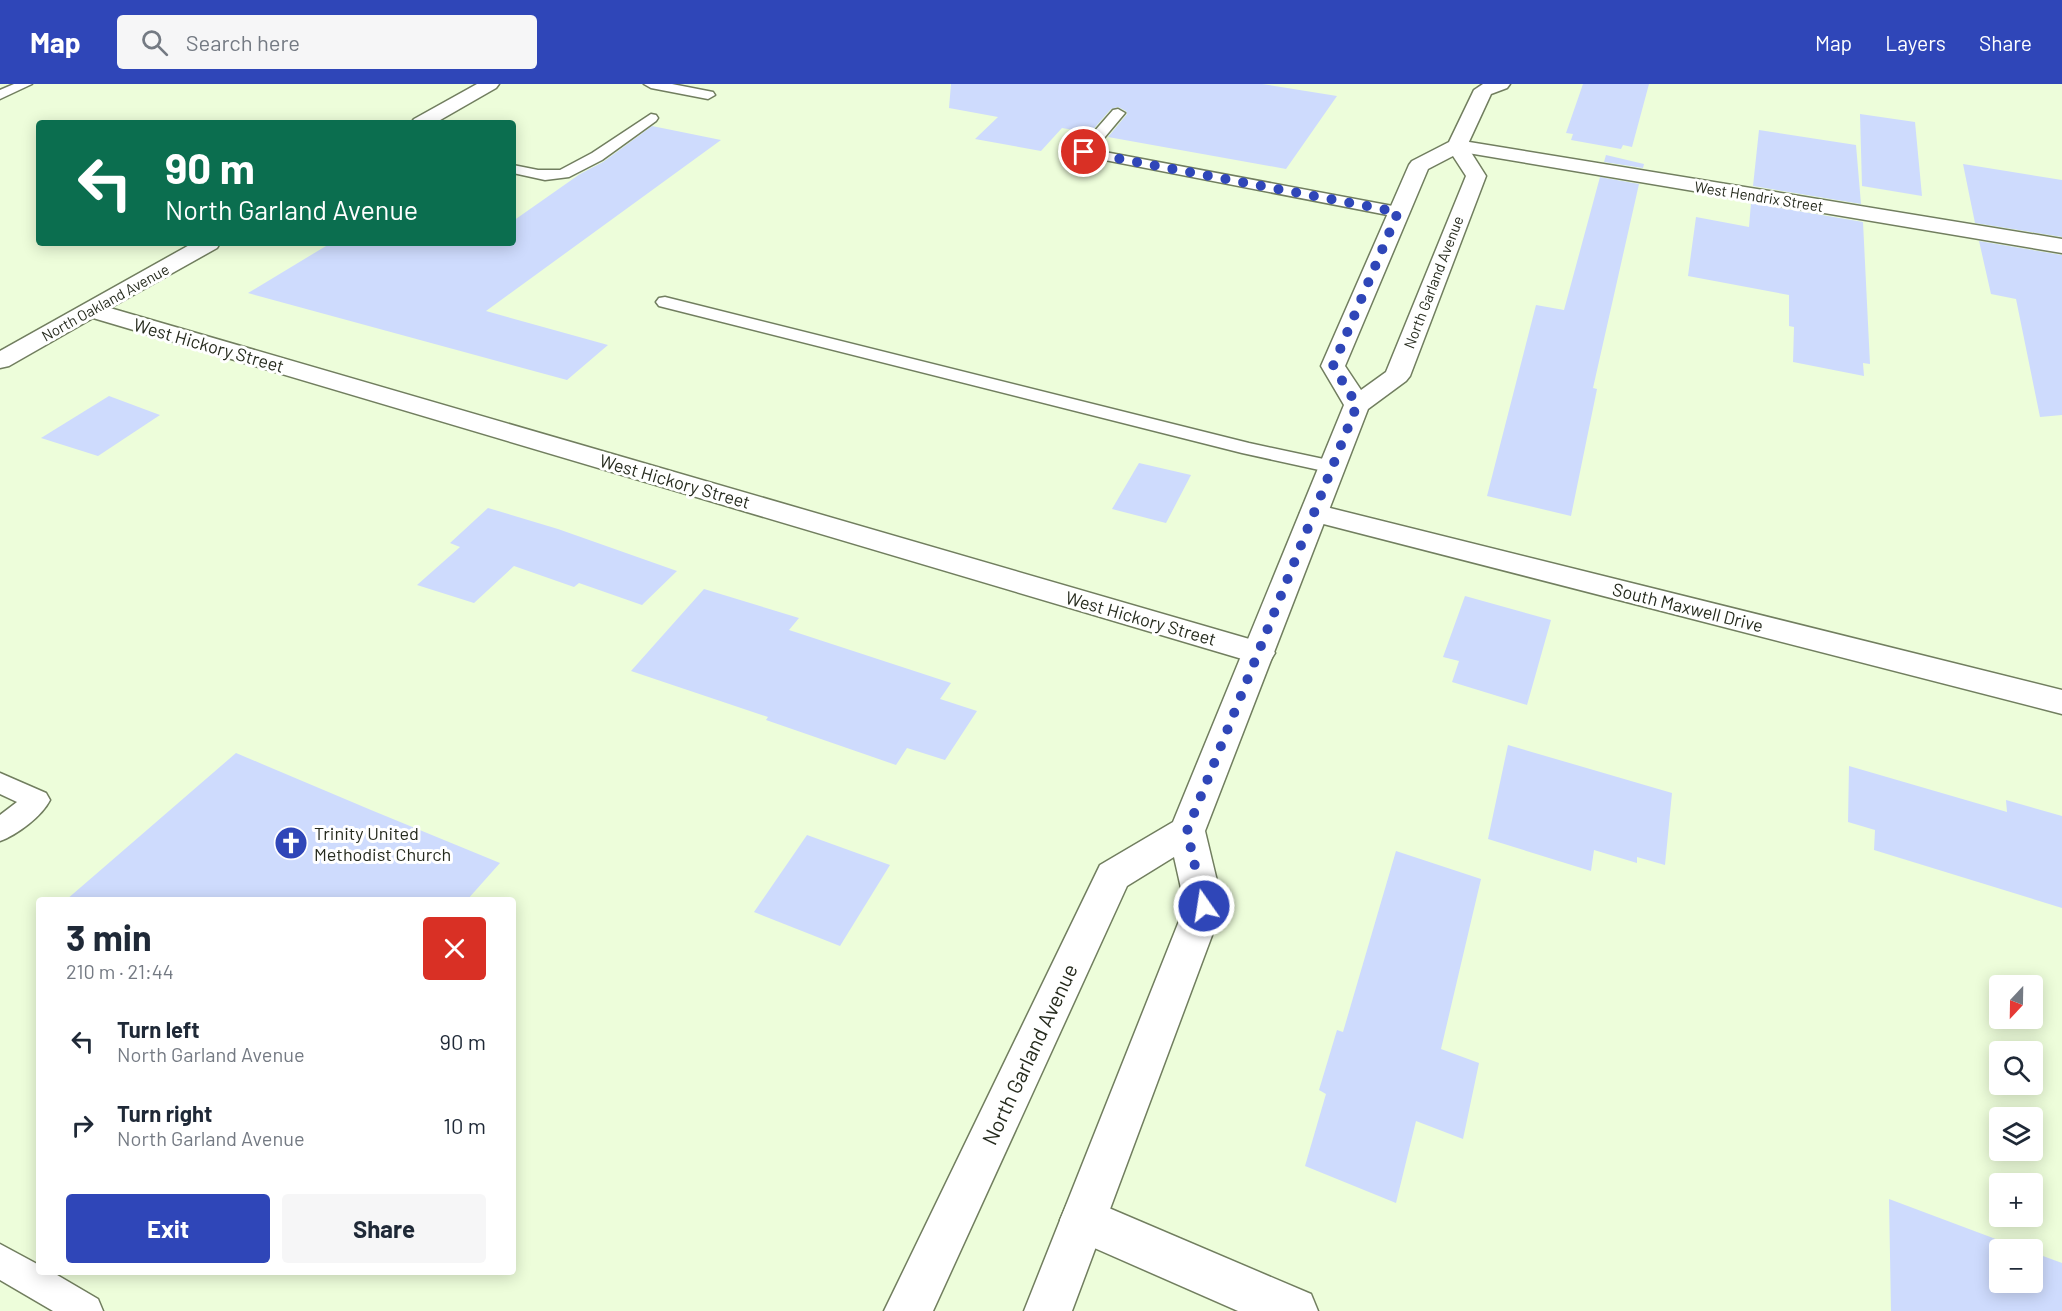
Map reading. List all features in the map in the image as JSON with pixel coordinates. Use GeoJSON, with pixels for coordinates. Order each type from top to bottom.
{"type":"FeatureCollection","features":[{"type":"Feature","properties":{"kind":"street"},"geometry":{"type":"LineString","coordinates":[[426,120],[490,84]]}},
{"type":"Feature","properties":{"kind":"street"},"geometry":{"type":"LineString","coordinates":[[1048,1311],[1204,906],[1187,831],[1357,405],[1333,366],[1419,165],[1457,146],[1487,86]]}},
{"type":"Feature","properties":{"kind":"street","name":"West Hendrix Street"},"geometry":{"type":"LineString","coordinates":[[1457,146],[2062,246]]}},
{"type":"Feature","properties":{"kind":"street","name":"North Garland Avenue"},"geometry":{"type":"LineString","coordinates":[[1357,405],[1397,376],[1476,176],[1457,146]]}},
{"type":"Feature","properties":{"kind":"street","name":"North Oakland Avenue"},"geometry":{"type":"LineString","coordinates":[[0,361],[204,246]]}},
{"type":"Feature","properties":{"kind":"street","name":"West Hickory Street"},"geometry":{"type":"LineString","coordinates":[[90,310],[1259,653]]}},
{"type":"Feature","properties":{"kind":"street","name":"South Maxwell Drive"},"geometry":{"type":"LineString","coordinates":[[1314,513],[2062,702]]}},
{"type":"Feature","properties":{"kind":"street","name":"North Garland Avenue"},"geometry":{"type":"LineString","coordinates":[[908,1311],[1113,876],[1187,831]]}},
{"type":"Feature","properties":{"kind":"street"},"geometry":{"type":"LineString","coordinates":[[1083,1220],[1294,1311]]}},
{"type":"Feature","properties":{"kind":"lane"},"geometry":{"type":"LineString","coordinates":[[0,95],[25,84]]}},
{"type":"Feature","properties":{"kind":"lane"},"geometry":{"type":"LineString","coordinates":[[651,84],[708,94]]}},
{"type":"Feature","properties":{"kind":"lane"},"geometry":{"type":"LineString","coordinates":[[1118,113],[1084,152],[1398,212]]}},
{"type":"Feature","properties":{"kind":"lane"},"geometry":{"type":"LineString","coordinates":[[516,170],[532,174],[563,174],[583,164],[651,118]]}},
{"type":"Feature","properties":{"kind":"lane"},"geometry":{"type":"LineString","coordinates":[[665,302],[1249,449],[1333,467]]}},
{"type":"Feature","properties":{"kind":"lane"},"geometry":{"type":"LineString","coordinates":[[0,783],[37,800],[0,830]]}},
{"type":"Feature","properties":{"kind":"lane"},"geometry":{"type":"LineString","coordinates":[[0,1261],[86,1311]]}},
{"type":"Feature","properties":{"kind":"building"},"geometry":{"type":"Polygon","coordinates":[[[951,84],[1262,84],[1337,96],[1286,169],[1108,137],[1127,114],[1118,107],[1111,109],[1090,133],[1062,128],[1041,151],[975,139],[998,117],[949,108],[951,84]]]}},
{"type":"Feature","properties":{"kind":"building"},"geometry":{"type":"Polygon","coordinates":[[[1583,84],[1649,84],[1632,147],[1623,145],[1621,149],[1571,140],[1573,134],[1566,133],[1583,84]]]}},
{"type":"Feature","properties":{"kind":"building"},"geometry":{"type":"Polygon","coordinates":[[[1860,114],[1915,122],[1922,196],[1862,186],[1860,114]]]}},
{"type":"Feature","properties":{"kind":"building"},"geometry":{"type":"Polygon","coordinates":[[[652,126],[721,140],[486,311],[608,345],[567,380],[248,293],[326,246],[516,246],[516,219],[580,174],[603,162],[652,126]]]}},
{"type":"Feature","properties":{"kind":"building"},"geometry":{"type":"Polygon","coordinates":[[[1759,130],[1856,145],[1861,204],[1753,186],[1759,130]]]}},
{"type":"Feature","properties":{"kind":"building"},"geometry":{"type":"Polygon","coordinates":[[[1606,155],[1644,164],[1643,168],[1604,162],[1606,155]]]}},
{"type":"Feature","properties":{"kind":"building"},"geometry":{"type":"Polygon","coordinates":[[[1963,164],[2062,180],[2062,237],[1975,223],[1963,164]]]}},
{"type":"Feature","properties":{"kind":"building"},"geometry":{"type":"Polygon","coordinates":[[[1600,177],[1639,184],[1593,388],[1597,389],[1571,516],[1487,496],[1536,305],[1564,310],[1600,177]]]}},
{"type":"Feature","properties":{"kind":"building"},"geometry":{"type":"Polygon","coordinates":[[[1751,203],[1863,222],[1870,364],[1863,363],[1864,376],[1793,362],[1794,327],[1789,326],[1789,295],[1688,276],[1696,217],[1749,227],[1751,203]]]}},
{"type":"Feature","properties":{"kind":"building"},"geometry":{"type":"Polygon","coordinates":[[[1979,241],[2062,255],[2062,415],[2040,417],[2016,299],[1991,294],[1979,241]]]}},
{"type":"Feature","properties":{"kind":"building"},"geometry":{"type":"Polygon","coordinates":[[[109,396],[160,415],[98,456],[41,438],[109,396]]]}},
{"type":"Feature","properties":{"kind":"building"},"geometry":{"type":"Polygon","coordinates":[[[1139,463],[1191,475],[1166,523],[1112,509],[1139,463]]]}},
{"type":"Feature","properties":{"kind":"building"},"geometry":{"type":"Polygon","coordinates":[[[488,508],[558,529],[677,571],[642,605],[579,583],[574,587],[514,566],[474,603],[417,585],[460,547],[450,543],[488,508]]]}},
{"type":"Feature","properties":{"kind":"building"},"geometry":{"type":"Polygon","coordinates":[[[704,589],[799,618],[789,630],[951,683],[940,699],[977,711],[945,760],[907,748],[896,765],[766,720],[768,717],[631,671],[704,589]]]}},
{"type":"Feature","properties":{"kind":"building"},"geometry":{"type":"Polygon","coordinates":[[[1465,596],[1551,620],[1527,705],[1452,682],[1459,661],[1443,657],[1465,596]]]}},
{"type":"Feature","properties":{"kind":"building"},"geometry":{"type":"Polygon","coordinates":[[[1508,745],[1672,793],[1665,865],[1637,857],[1637,863],[1594,850],[1591,871],[1488,839],[1508,745]]]}},
{"type":"Feature","properties":{"kind":"building","name":"Trinity United Methodist Church"},"geometry":{"type":"Polygon","coordinates":[[[236,753],[500,863],[470,897],[69,897],[236,753]]]}},
{"type":"Feature","properties":{"kind":"building"},"geometry":{"type":"Polygon","coordinates":[[[1849,766],[2007,812],[2006,800],[2062,816],[2062,908],[1874,850],[1875,830],[1848,822],[1849,766]]]}},
{"type":"Feature","properties":{"kind":"building"},"geometry":{"type":"Polygon","coordinates":[[[807,835],[890,865],[840,946],[754,912],[807,835]]]}},
{"type":"Feature","properties":{"kind":"building"},"geometry":{"type":"Polygon","coordinates":[[[1396,851],[1481,879],[1441,1049],[1479,1063],[1463,1139],[1416,1121],[1396,1203],[1305,1166],[1326,1094],[1319,1090],[1337,1030],[1343,1032],[1396,851]]]}},
{"type":"Feature","properties":{"kind":"building"},"geometry":{"type":"Polygon","coordinates":[[[1889,1199],[1996,1239],[1989,1239],[1989,1293],[2043,1293],[2043,1256],[2062,1263],[2062,1311],[1891,1311],[1889,1199]]]}},
{"type":"Feature","properties":{"kind":"place","name":"Trinity United Methodist Church"},"geometry":{"type":"Point","coordinates":[291,843]}},
{"type":"Feature","properties":{"kind":"route"},"geometry":{"type":"LineString","coordinates":[[1084,152],[1398,212],[1333,366],[1357,405],[1187,831],[1204,906]]}}]}
